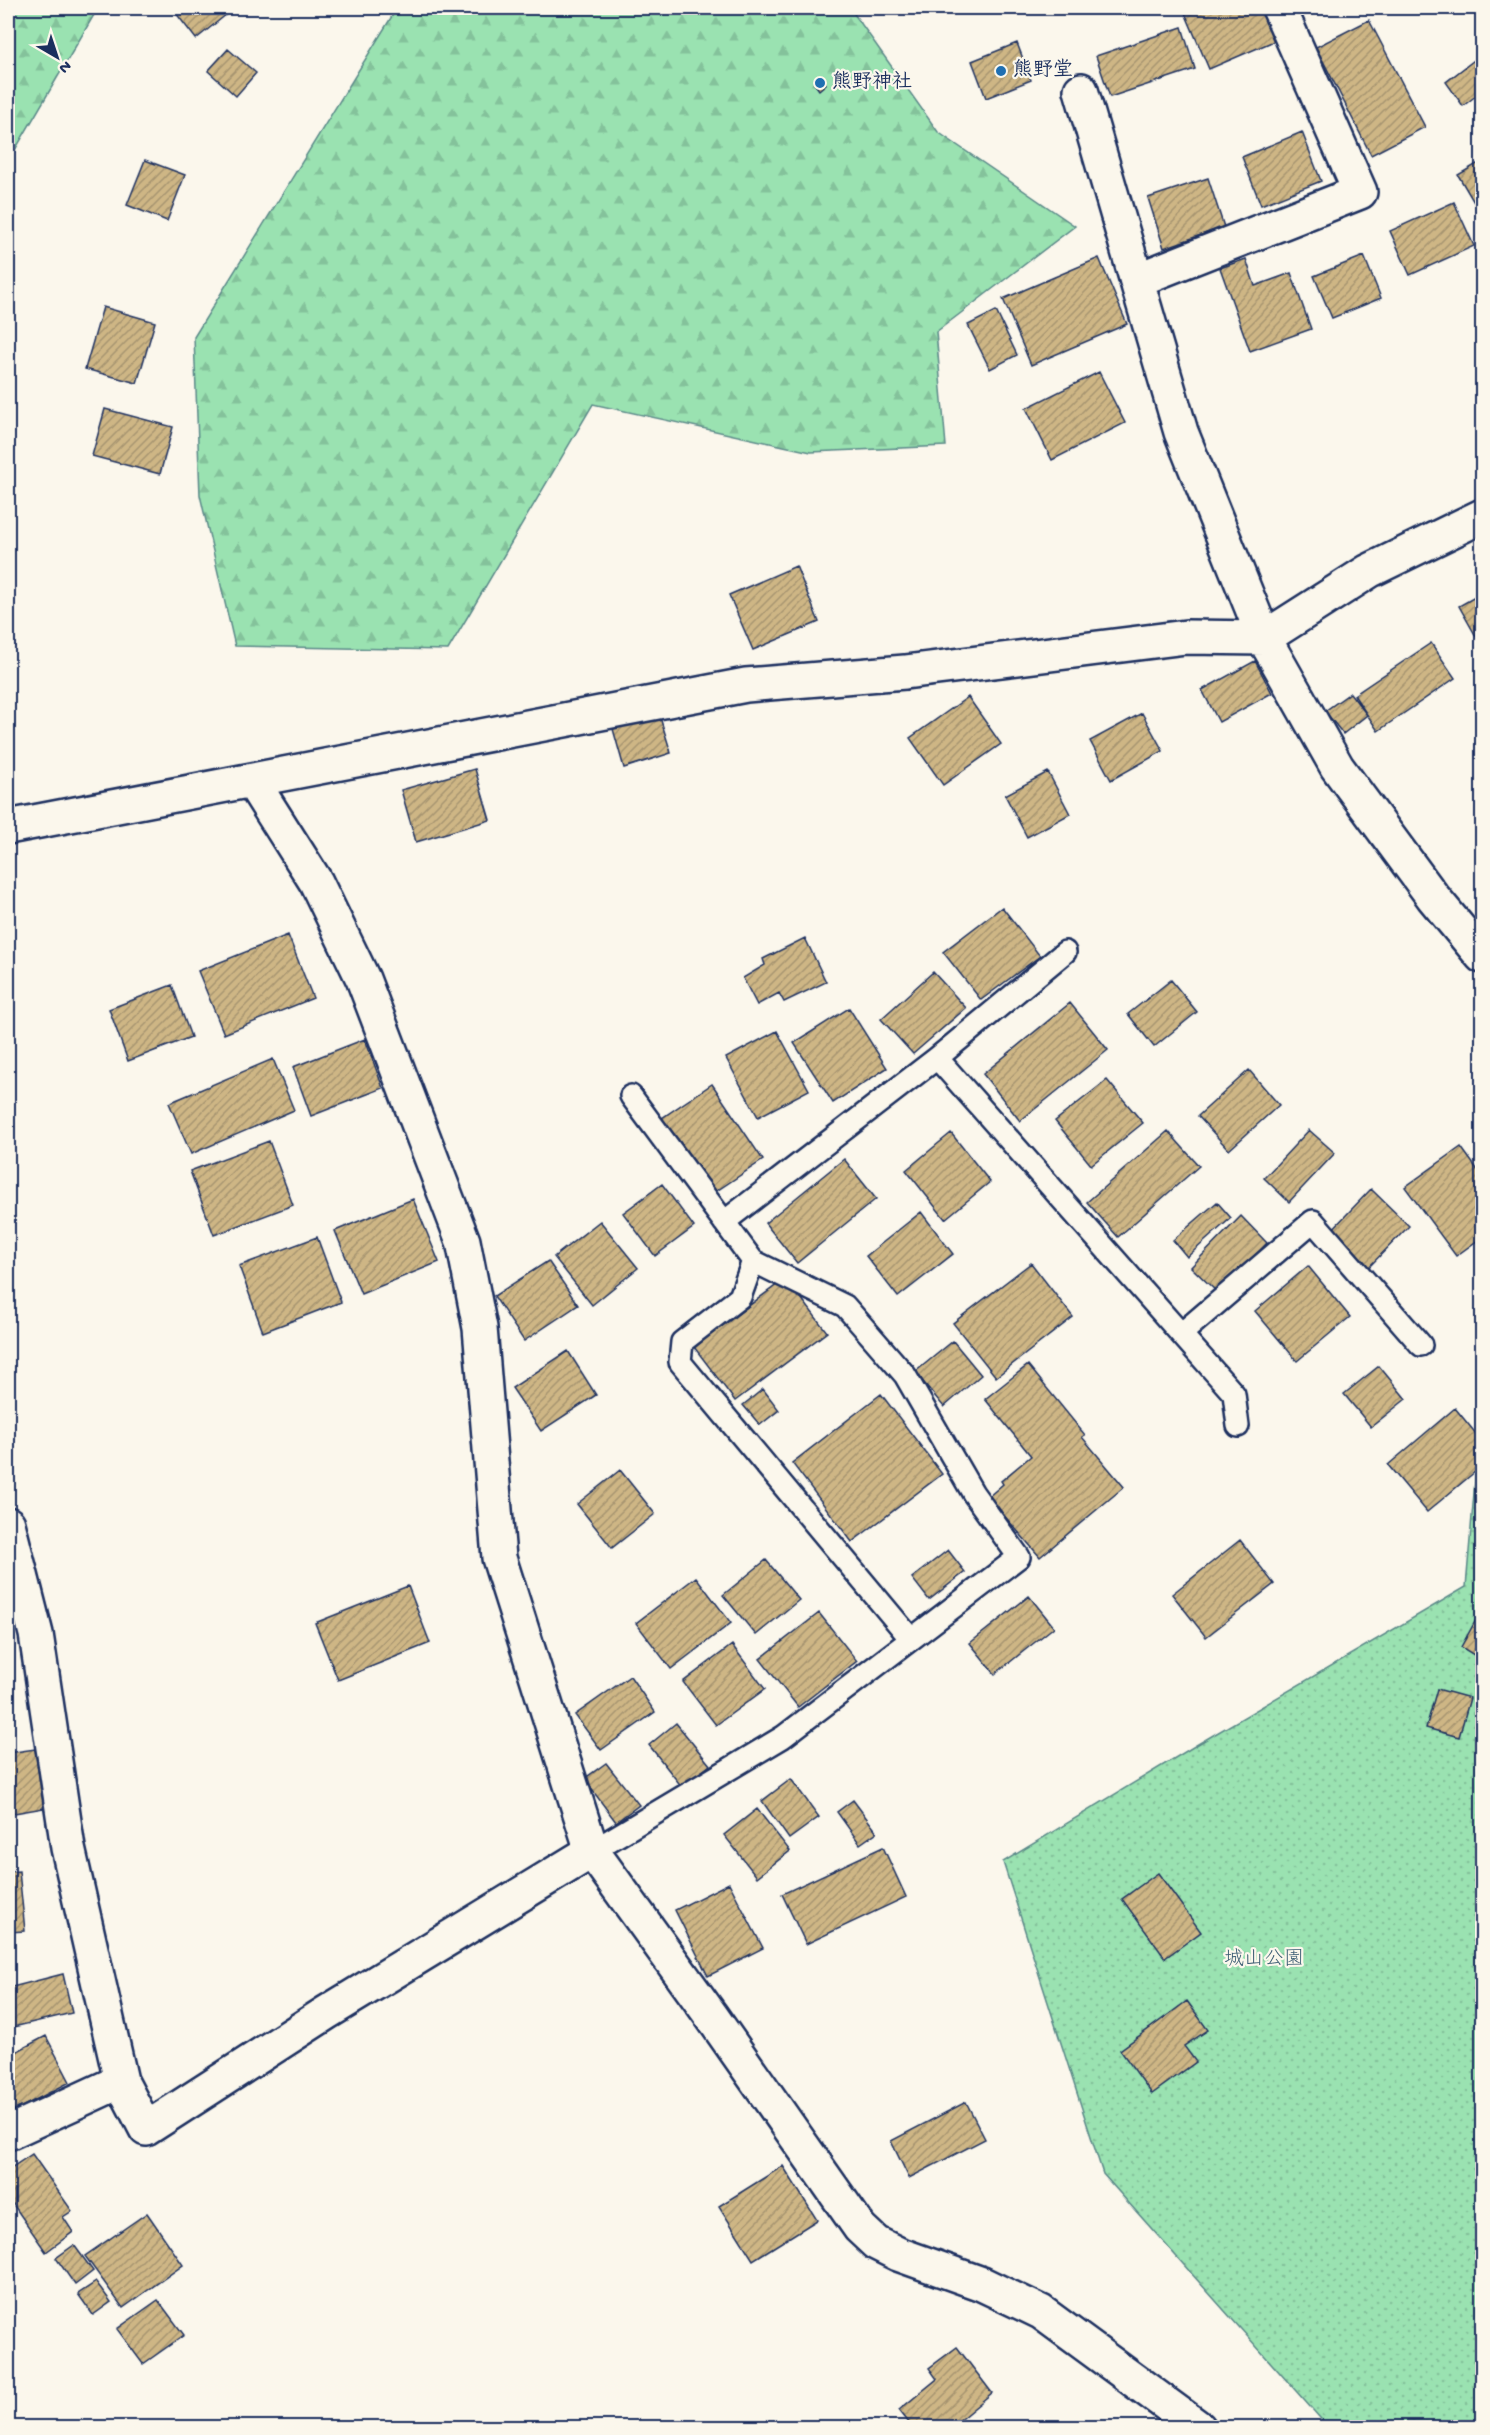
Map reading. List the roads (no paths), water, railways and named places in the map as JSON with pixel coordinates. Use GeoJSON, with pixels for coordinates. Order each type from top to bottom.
{"type":"FeatureCollection","features":[{"type":"Feature","properties":{"kind":"street"},"geometry":{"type":"LineString","coordinates":[[1137,280],[1360,192],[1279,8]]}},
{"type":"Feature","properties":{"kind":"street"},"geometry":{"type":"LineString","coordinates":[[1081,90],[1181,432],[1264,638],[1337,767],[1433,897],[1482,956]]}},
{"type":"Feature","properties":{"kind":"street"},"geometry":{"type":"LineString","coordinates":[[8,827],[746,685],[905,672],[1186,637],[1264,638],[1369,571],[1482,516]]}},
{"type":"Feature","properties":{"kind":"street"},"geometry":{"type":"LineString","coordinates":[[252,781],[316,882],[363,979],[463,1241],[480,1328],[499,1558],[592,1851],[860,2228],[876,2243],[898,2254],[982,2284],[1041,2312],[1200,2427]]}},
{"type":"Feature","properties":{"kind":"street"},"geometry":{"type":"LineString","coordinates":[[8,1524],[36,1634],[68,1848],[121,2081],[146,2129],[326,2013],[592,1851]]}},
{"type":"Feature","properties":{"kind":"street"},"geometry":{"type":"LineString","coordinates":[[8,2133],[121,2081]]}},
{"type":"Feature","properties":{"kind":"lane"},"geometry":{"type":"LineString","coordinates":[[724,1222],[937,1058],[1065,952]]}},
{"type":"Feature","properties":{"kind":"lane"},"geometry":{"type":"LineString","coordinates":[[937,1058],[1234,1394],[1238,1426]]}},
{"type":"Feature","properties":{"kind":"lane"},"geometry":{"type":"LineString","coordinates":[[592,1851],[783,1737],[1019,1557],[973,1493],[905,1375],[845,1306],[753,1261],[631,1096]]}},
{"type":"Feature","properties":{"kind":"lane"},"geometry":{"type":"LineString","coordinates":[[1181,1334],[1313,1221],[1421,1346]]}},
{"type":"Feature","properties":{"kind":"lane"},"geometry":{"type":"LineString","coordinates":[[753,1261],[740,1297],[682,1342],[680,1362],[911,1638]]}},
{"type":"Feature","properties":{"kind":"place","name":"熊野堂"},"geometry":{"type":"Point","coordinates":[1001,71]}},
{"type":"Feature","properties":{"kind":"place","name":"熊野神社"},"geometry":{"type":"Point","coordinates":[820,83]}},
{"type":"Feature","properties":{"kind":"park label","name":"城山公園"},"geometry":{"type":"Point","coordinates":[1264,1960]}}]}
